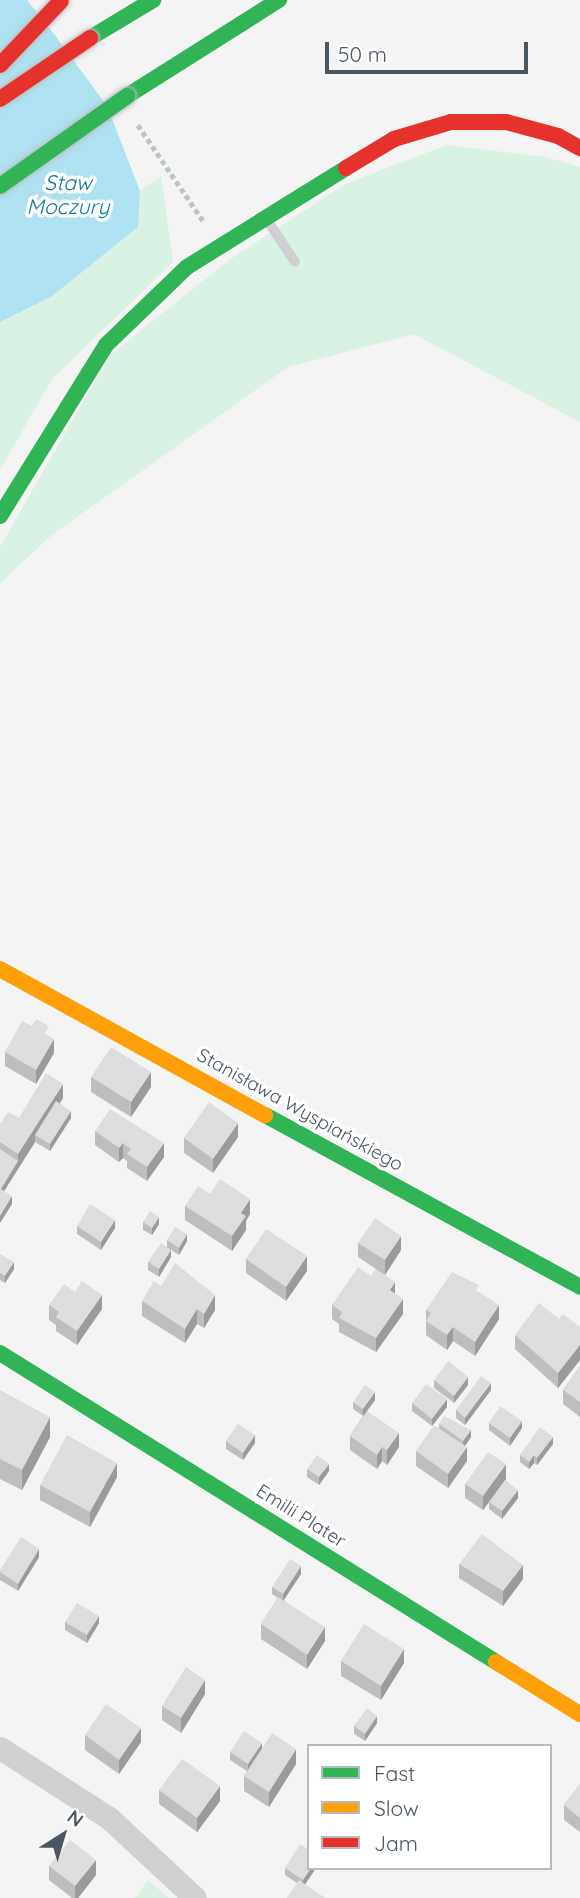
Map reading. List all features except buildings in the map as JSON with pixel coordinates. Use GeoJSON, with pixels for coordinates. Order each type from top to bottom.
{"type":"FeatureCollection","features":[{"type":"Feature","properties":{"kind":"main road"},"geometry":{"type":"LineString","coordinates":[[0,65],[61,0]]}},
{"type":"Feature","properties":{"kind":"main road"},"geometry":{"type":"LineString","coordinates":[[0,99],[90,38],[153,0]]}},
{"type":"Feature","properties":{"kind":"main road"},"geometry":{"type":"LineString","coordinates":[[0,186],[127,96],[279,0]]}},
{"type":"Feature","properties":{"kind":"main road"},"geometry":{"type":"LineString","coordinates":[[0,516],[106,345],[187,267],[394,139],[451,122],[506,122],[558,136],[580,148]]}},
{"type":"Feature","properties":{"kind":"main road","name":"Stanisława Wyspiańskiego"},"geometry":{"type":"LineString","coordinates":[[0,969],[580,1287]]}},
{"type":"Feature","properties":{"kind":"main road","name":"Emilii Plater"},"geometry":{"type":"LineString","coordinates":[[0,1353],[580,1714]]}},
{"type":"Feature","properties":{"kind":"street"},"geometry":{"type":"LineString","coordinates":[[0,1748],[109,1818],[195,1898]]}},
{"type":"Feature","properties":{"kind":"lane"},"geometry":{"type":"LineString","coordinates":[[265,218],[295,262]]}},
{"type":"Feature","properties":{"kind":"green space"},"geometry":{"type":"Polygon","coordinates":[[[447,145],[546,157],[580,167],[580,422],[414,334],[288,367],[52,535],[0,583],[0,547],[110,355],[229,260],[345,184],[447,145]]]}},
{"type":"Feature","properties":{"kind":"green space"},"geometry":{"type":"Polygon","coordinates":[[[161,176],[173,262],[52,379],[0,470],[0,322],[51,297],[137,227],[140,191],[161,176]]]}},
{"type":"Feature","properties":{"kind":"green space"},"geometry":{"type":"Polygon","coordinates":[[[148,1880],[169,1898],[135,1898],[148,1880]]]}},
{"type":"Feature","properties":{"kind":"water","name":"Staw Moczury"},"geometry":{"type":"Polygon","coordinates":[[[0,0],[27,0],[107,106],[140,191],[138,227],[51,297],[0,322],[0,0]]]}},
{"type":"Feature","properties":{"kind":"traffic: fast"},"geometry":{"type":"LineString","coordinates":[[90,38],[153,0]]}},
{"type":"Feature","properties":{"kind":"traffic: fast"},"geometry":{"type":"LineString","coordinates":[[127,96],[279,0]]}},
{"type":"Feature","properties":{"kind":"traffic: fast"},"geometry":{"type":"LineString","coordinates":[[0,186],[127,96]]}},
{"type":"Feature","properties":{"kind":"traffic: fast"},"geometry":{"type":"LineString","coordinates":[[0,516],[106,345],[187,267],[346,168]]}},
{"type":"Feature","properties":{"kind":"traffic: fast"},"geometry":{"type":"LineString","coordinates":[[265,1115],[580,1287]]}},
{"type":"Feature","properties":{"kind":"traffic: fast"},"geometry":{"type":"LineString","coordinates":[[0,1353],[496,1662]]}},
{"type":"Feature","properties":{"kind":"traffic: slow"},"geometry":{"type":"LineString","coordinates":[[0,969],[265,1115]]}},
{"type":"Feature","properties":{"kind":"traffic: slow"},"geometry":{"type":"LineString","coordinates":[[496,1662],[580,1714]]}},
{"type":"Feature","properties":{"kind":"traffic: jam"},"geometry":{"type":"LineString","coordinates":[[0,65],[61,1]]}},
{"type":"Feature","properties":{"kind":"traffic: jam"},"geometry":{"type":"LineString","coordinates":[[0,99],[90,38]]}},
{"type":"Feature","properties":{"kind":"traffic: jam"},"geometry":{"type":"LineString","coordinates":[[346,168],[394,139],[451,122],[506,122],[558,136],[580,148]]}}]}
